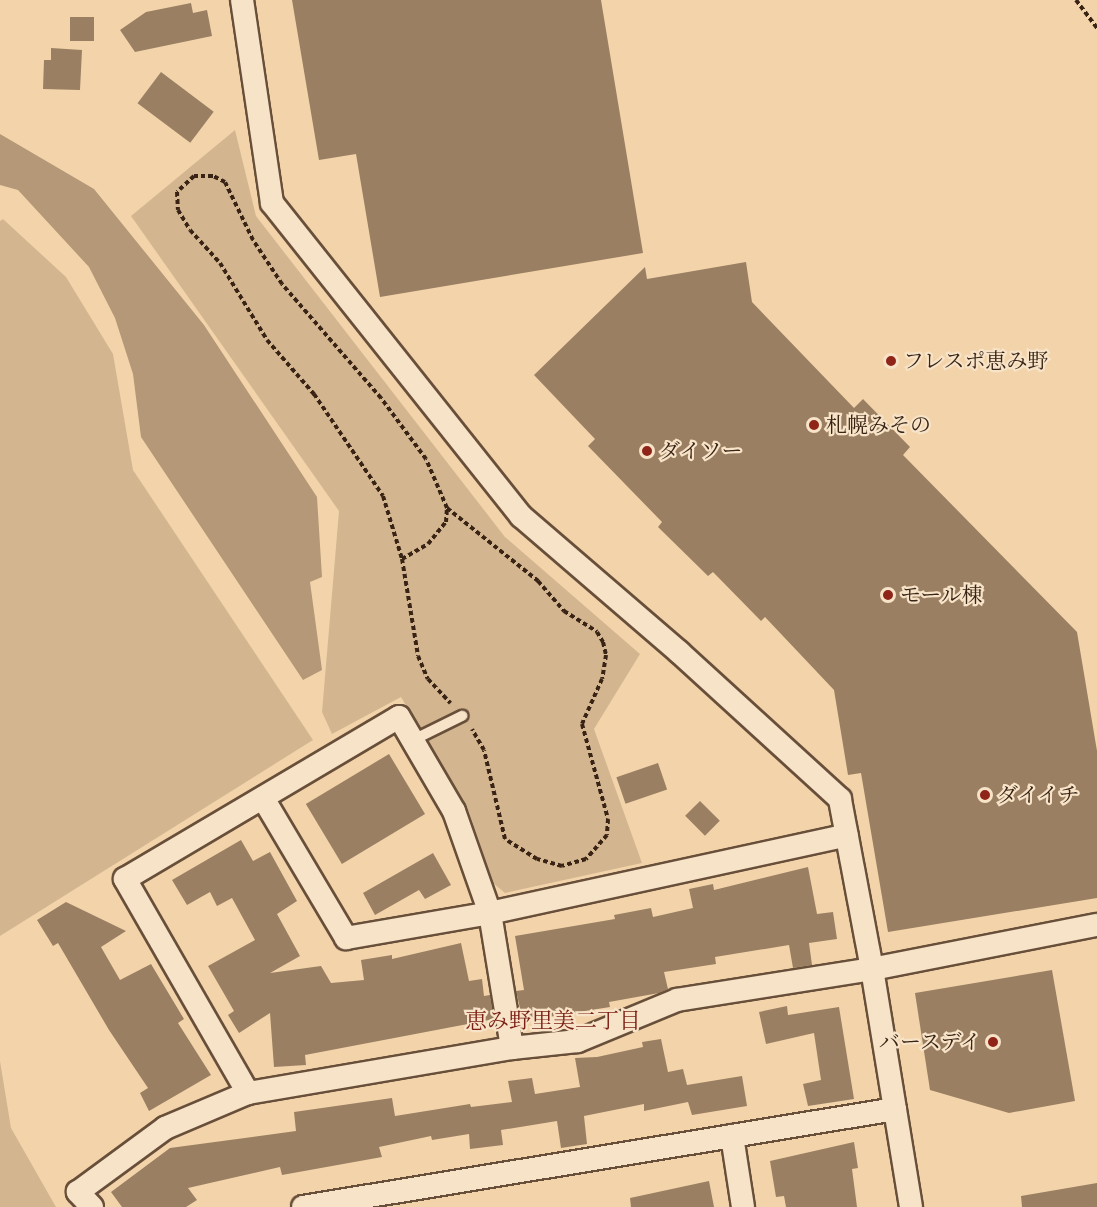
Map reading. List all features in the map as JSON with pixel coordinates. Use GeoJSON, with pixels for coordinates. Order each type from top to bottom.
{"type":"FeatureCollection","features":[{"type":"Feature","properties":{"kind":"street"},"geometry":{"type":"LineString","coordinates":[[242,0],[272,202],[521,516],[679,652],[840,799],[872,969],[911,1207]]}},
{"type":"Feature","properties":{"kind":"street"},"geometry":{"type":"LineString","coordinates":[[248,1093],[125,879],[399,717],[454,811],[490,913],[512,1048]]}},
{"type":"Feature","properties":{"kind":"street"},"geometry":{"type":"LineString","coordinates":[[263,798],[346,938],[490,913],[847,835]]}},
{"type":"Feature","properties":{"kind":"street"},"geometry":{"type":"LineString","coordinates":[[92,1207],[78,1192],[165,1128],[248,1093],[512,1048],[578,1041],[677,1000],[872,969],[1097,925]]}},
{"type":"Feature","properties":{"kind":"street"},"geometry":{"type":"LineString","coordinates":[[303,1207],[895,1109]]}},
{"type":"Feature","properties":{"kind":"street"},"geometry":{"type":"LineString","coordinates":[[732,1136],[743,1207]]}},
{"type":"Feature","properties":{"kind":"lane"},"geometry":{"type":"LineString","coordinates":[[413,740],[462,716]]}},
{"type":"Feature","properties":{"kind":"path"},"geometry":{"type":"LineString","coordinates":[[1076,0],[1097,28]]}},
{"type":"Feature","properties":{"kind":"path"},"geometry":{"type":"LineString","coordinates":[[402,560],[436,536],[446,522],[447,508],[426,459],[381,398],[282,284],[253,240],[225,182],[213,176],[194,176],[177,192],[178,210],[190,230],[220,263],[267,340],[314,394],[364,463],[383,496],[402,560],[418,656],[428,679],[462,716],[484,750],[505,839],[537,859],[562,866],[586,859],[607,835],[608,819],[582,724],[602,679],[606,655],[603,642],[597,632],[564,611],[538,581],[447,508]]}},
{"type":"Feature","properties":{"kind":"shaded area"},"geometry":{"type":"Polygon","coordinates":[[[235,130],[256,216],[505,537],[640,654],[594,729],[642,863],[505,893],[493,883],[469,812],[401,697],[332,734],[322,712],[339,511],[131,216],[235,130]]]}},
{"type":"Feature","properties":{"kind":"shaded area"},"geometry":{"type":"Polygon","coordinates":[[[0,134],[94,189],[204,325],[317,497],[322,577],[310,582],[322,670],[303,680],[141,437],[133,374],[115,318],[89,267],[18,190],[0,185],[0,134]]]}},
{"type":"Feature","properties":{"kind":"shaded area"},"geometry":{"type":"Polygon","coordinates":[[[3,219],[66,277],[113,354],[133,470],[313,740],[0,936],[0,221],[3,219]]]}},
{"type":"Feature","properties":{"kind":"shaded area"},"geometry":{"type":"Polygon","coordinates":[[[0,1061],[11,1128],[56,1207],[0,1207],[0,1061]]]}},
{"type":"Feature","properties":{"kind":"building"},"geometry":{"type":"Polygon","coordinates":[[[292,0],[601,0],[643,253],[380,297],[356,154],[319,160],[292,0]]]}},
{"type":"Feature","properties":{"kind":"building"},"geometry":{"type":"Polygon","coordinates":[[[191,3],[193,13],[207,10],[212,36],[135,52],[120,30],[146,12],[191,3]]]}},
{"type":"Feature","properties":{"kind":"building"},"geometry":{"type":"Polygon","coordinates":[[[70,17],[94,17],[94,41],[70,41],[70,17]]]}},
{"type":"Feature","properties":{"kind":"building"},"geometry":{"type":"Polygon","coordinates":[[[51,48],[82,50],[80,90],[43,89],[44,60],[51,60],[51,48]]]}},
{"type":"Feature","properties":{"kind":"building"},"geometry":{"type":"Polygon","coordinates":[[[161,72],[214,112],[190,143],[138,103],[161,72]]]}},
{"type":"Feature","properties":{"kind":"building","name":"モール棟"},"geometry":{"type":"Polygon","coordinates":[[[746,262],[752,302],[854,408],[863,399],[910,447],[903,455],[1077,632],[1097,751],[1097,898],[888,932],[861,773],[848,775],[834,690],[765,617],[761,621],[713,572],[708,576],[658,527],[662,522],[588,446],[595,439],[534,375],[645,267],[647,279],[746,262]]]}},
{"type":"Feature","properties":{"kind":"building"},"geometry":{"type":"Polygon","coordinates":[[[389,754],[425,814],[342,864],[306,804],[389,754]]]}},
{"type":"Feature","properties":{"kind":"building"},"geometry":{"type":"Polygon","coordinates":[[[658,763],[667,789],[626,804],[616,777],[658,763]]]}},
{"type":"Feature","properties":{"kind":"building"},"geometry":{"type":"Polygon","coordinates":[[[700,801],[720,821],[705,836],[685,816],[700,801]]]}},
{"type":"Feature","properties":{"kind":"building"},"geometry":{"type":"Polygon","coordinates":[[[241,840],[253,861],[270,852],[297,901],[277,914],[300,956],[270,973],[321,966],[331,983],[364,980],[361,960],[392,955],[392,959],[461,943],[469,981],[482,979],[484,996],[490,995],[494,1019],[305,1055],[306,1065],[274,1067],[270,1013],[239,1033],[228,1015],[234,1011],[208,966],[255,940],[232,898],[217,906],[210,892],[187,905],[172,880],[241,840]]]}},
{"type":"Feature","properties":{"kind":"building"},"geometry":{"type":"Polygon","coordinates":[[[433,853],[451,885],[425,899],[419,890],[375,915],[363,893],[433,853]]]}},
{"type":"Feature","properties":{"kind":"building"},"geometry":{"type":"Polygon","coordinates":[[[808,867],[817,914],[833,912],[837,939],[809,943],[812,965],[793,968],[789,945],[715,957],[716,964],[664,972],[668,989],[659,993],[609,1002],[610,1007],[523,1021],[516,991],[524,990],[515,936],[615,919],[614,915],[651,908],[653,917],[693,908],[689,889],[713,884],[714,890],[808,867]]]}},
{"type":"Feature","properties":{"kind":"building"},"geometry":{"type":"Polygon","coordinates":[[[66,902],[126,931],[101,947],[120,980],[151,964],[184,1019],[178,1023],[211,1075],[149,1111],[140,1093],[148,1088],[109,1030],[58,943],[53,946],[37,920],[66,902]]]}},
{"type":"Feature","properties":{"kind":"building","name":"バースデイ"},"geometry":{"type":"Polygon","coordinates":[[[1052,970],[1075,1101],[1009,1113],[930,1090],[915,993],[1052,970]]]}},
{"type":"Feature","properties":{"kind":"building"},"geometry":{"type":"Polygon","coordinates":[[[787,1006],[788,1015],[839,1007],[854,1099],[808,1106],[803,1084],[821,1080],[814,1033],[766,1044],[759,1012],[787,1006]]]}},
{"type":"Feature","properties":{"kind":"building"},"geometry":{"type":"Polygon","coordinates":[[[661,1039],[668,1072],[683,1069],[687,1085],[742,1076],[747,1106],[692,1115],[688,1102],[644,1111],[644,1104],[584,1116],[587,1144],[561,1148],[557,1121],[501,1130],[503,1145],[470,1149],[469,1134],[432,1140],[431,1136],[379,1147],[382,1157],[282,1175],[280,1167],[188,1188],[197,1200],[186,1207],[122,1207],[111,1192],[170,1148],[296,1131],[294,1112],[392,1098],[395,1116],[470,1104],[471,1107],[512,1102],[508,1081],[532,1078],[535,1094],[580,1087],[575,1058],[597,1057],[643,1047],[642,1042],[661,1039]]]}},
{"type":"Feature","properties":{"kind":"building"},"geometry":{"type":"Polygon","coordinates":[[[854,1142],[858,1168],[852,1169],[857,1207],[786,1207],[784,1196],[776,1197],[770,1161],[854,1142]]]}},
{"type":"Feature","properties":{"kind":"building"},"geometry":{"type":"Polygon","coordinates":[[[709,1181],[714,1207],[631,1207],[630,1198],[709,1181]]]}},
{"type":"Feature","properties":{"kind":"building"},"geometry":{"type":"Polygon","coordinates":[[[1097,1183],[1097,1207],[1022,1207],[1021,1196],[1097,1183]]]}},
{"type":"Feature","properties":{"kind":"place","name":"フレスポ恵み野"},"geometry":{"type":"Point","coordinates":[891,361]}},
{"type":"Feature","properties":{"kind":"place","name":"札幌みその"},"geometry":{"type":"Point","coordinates":[814,425]}},
{"type":"Feature","properties":{"kind":"place","name":"ダイソー"},"geometry":{"type":"Point","coordinates":[647,451]}},
{"type":"Feature","properties":{"kind":"place","name":"モール棟"},"geometry":{"type":"Point","coordinates":[888,595]}},
{"type":"Feature","properties":{"kind":"place","name":"ダイイチ"},"geometry":{"type":"Point","coordinates":[985,795]}},
{"type":"Feature","properties":{"kind":"place","name":"バースデイ"},"geometry":{"type":"Point","coordinates":[993,1042]}},
{"type":"Feature","properties":{"kind":"district","name":"恵み野里美二丁目"},"geometry":{"type":"Point","coordinates":[553,1022]}}]}
